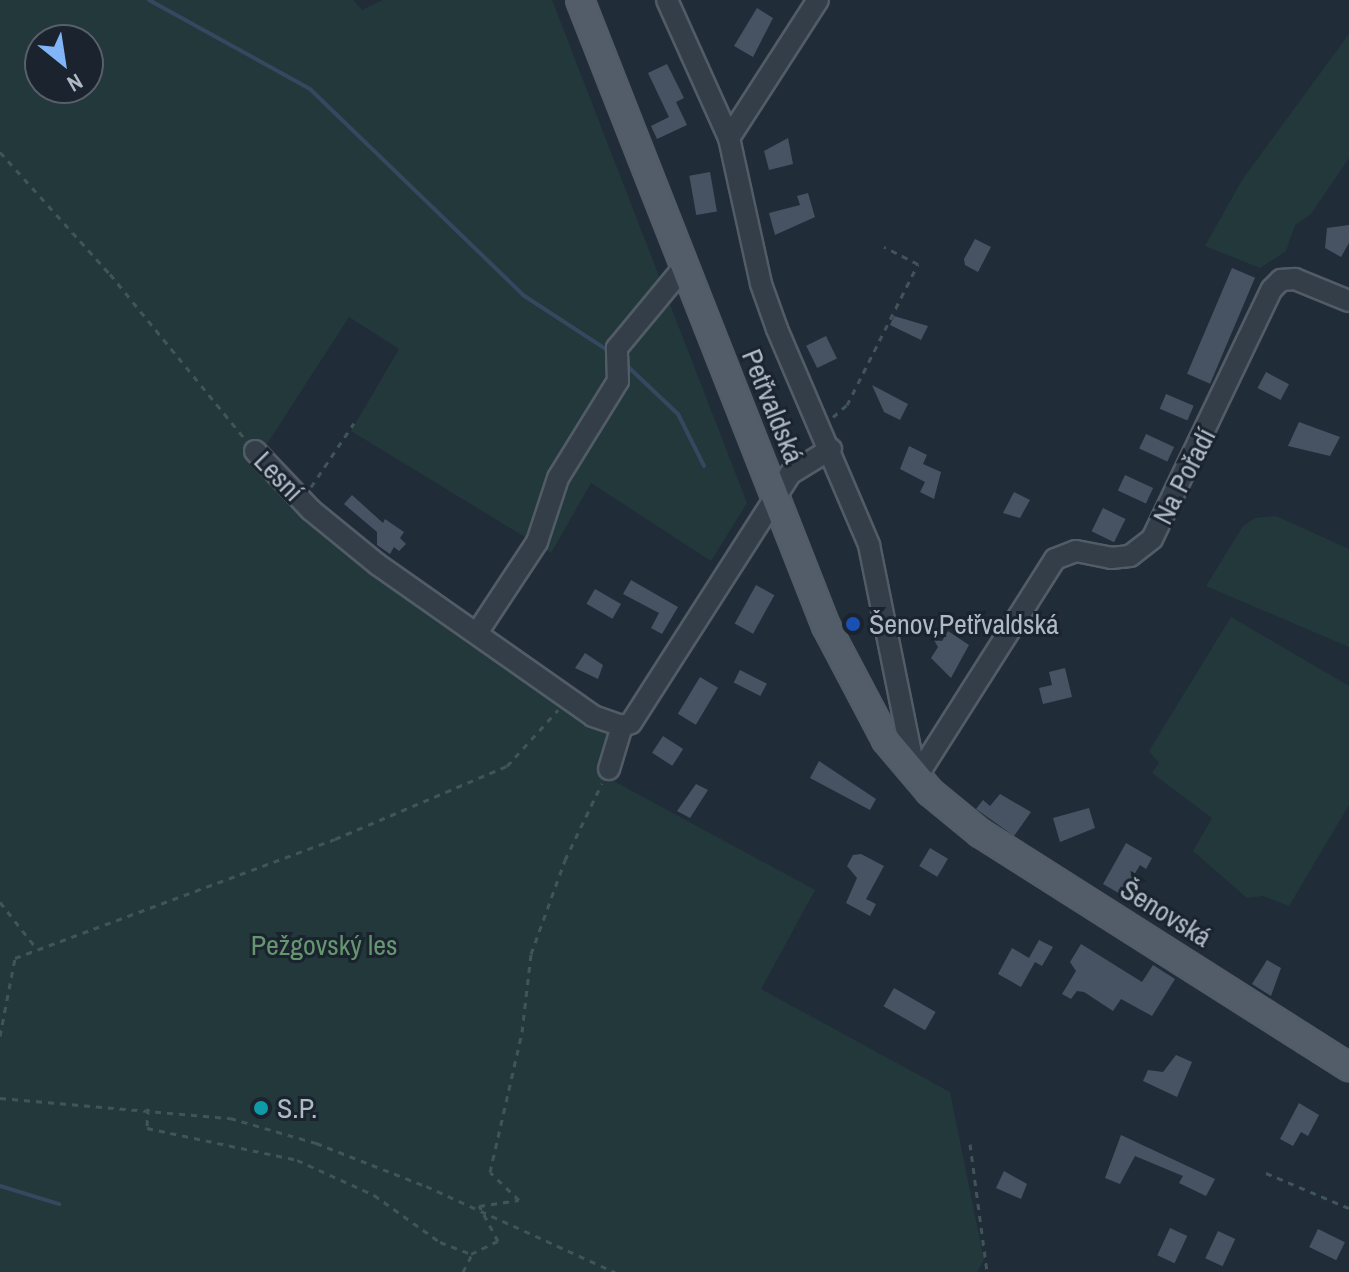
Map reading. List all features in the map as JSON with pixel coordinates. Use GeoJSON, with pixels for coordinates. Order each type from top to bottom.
{"type":"FeatureCollection","features":[{"type":"Feature","properties":{"kind":"main road","name":"Petřvaldská"},"geometry":{"type":"LineString","coordinates":[[580,0],[842,661],[886,740],[916,778],[951,810]]}},
{"type":"Feature","properties":{"kind":"main road","name":"Šenovská"},"geometry":{"type":"LineString","coordinates":[[951,810],[1012,855],[1349,1067]]}},
{"type":"Feature","properties":{"kind":"street"},"geometry":{"type":"LineString","coordinates":[[667,0],[729,138],[761,284],[869,545],[916,778]]}},
{"type":"Feature","properties":{"kind":"street"},"geometry":{"type":"LineString","coordinates":[[729,138],[818,0]]}},
{"type":"Feature","properties":{"kind":"street"},"geometry":{"type":"LineString","coordinates":[[477,633],[537,542],[558,478],[618,381],[617,348],[684,267]]}},
{"type":"Feature","properties":{"kind":"street","name":"Na Pořadí"},"geometry":{"type":"LineString","coordinates":[[916,778],[1055,559],[1076,551],[1111,558],[1130,556],[1152,539],[1272,289],[1281,280],[1295,279],[1349,301]]}},
{"type":"Feature","properties":{"kind":"street"},"geometry":{"type":"LineString","coordinates":[[609,769],[622,726],[631,723],[777,501],[790,474],[831,449]]}},
{"type":"Feature","properties":{"kind":"street","name":"Lesní"},"geometry":{"type":"LineString","coordinates":[[255,451],[303,501],[377,564],[593,716],[622,726]]}},
{"type":"Feature","properties":{"kind":"path","name":"Lesní"},"geometry":{"type":"LineString","coordinates":[[0,152],[110,274],[255,451]]}},
{"type":"Feature","properties":{"kind":"path"},"geometry":{"type":"LineString","coordinates":[[822,428],[847,405],[918,264],[884,247]]}},
{"type":"Feature","properties":{"kind":"path"},"geometry":{"type":"LineString","coordinates":[[303,501],[354,423]]}},
{"type":"Feature","properties":{"kind":"path"},"geometry":{"type":"LineString","coordinates":[[0,1036],[15,958],[335,839],[507,766],[568,698]]}},
{"type":"Feature","properties":{"kind":"path"},"geometry":{"type":"LineString","coordinates":[[463,1272],[473,1252],[498,1241],[479,1206],[519,1200],[490,1172],[522,1032],[531,954],[565,860],[609,769]]}},
{"type":"Feature","properties":{"kind":"path"},"geometry":{"type":"LineString","coordinates":[[0,902],[37,949]]}},
{"type":"Feature","properties":{"kind":"path"},"geometry":{"type":"LineString","coordinates":[[0,1098],[148,1108],[230,1118],[316,1143],[523,1227],[615,1272]]}},
{"type":"Feature","properties":{"kind":"path"},"geometry":{"type":"LineString","coordinates":[[148,1108],[147,1128],[297,1160],[374,1195],[440,1242],[473,1252]]}},
{"type":"Feature","properties":{"kind":"path"},"geometry":{"type":"LineString","coordinates":[[970,1144],[987,1272]]}},
{"type":"Feature","properties":{"kind":"path"},"geometry":{"type":"LineString","coordinates":[[1266,1173],[1349,1208]]}},
{"type":"Feature","properties":{"kind":"green space","name":"Pežgovský les"},"geometry":{"type":"Polygon","coordinates":[[[0,0],[353,0],[362,10],[383,0],[552,0],[747,503],[711,561],[591,483],[551,553],[351,431],[399,349],[349,317],[254,464],[328,541],[616,733],[599,773],[815,890],[761,989],[950,1092],[984,1260],[977,1272],[0,1272],[0,0]]]}},
{"type":"Feature","properties":{"kind":"green space"},"geometry":{"type":"Polygon","coordinates":[[[1349,34],[1349,158],[1311,214],[1295,225],[1286,251],[1260,268],[1205,246],[1242,180],[1349,34]]]}},
{"type":"Feature","properties":{"kind":"green space"},"geometry":{"type":"Polygon","coordinates":[[[1276,516],[1349,549],[1349,647],[1206,586],[1243,526],[1255,518],[1276,516]]]}},
{"type":"Feature","properties":{"kind":"green space"},"geometry":{"type":"Polygon","coordinates":[[[1231,617],[1349,686],[1349,805],[1289,906],[1263,896],[1247,898],[1193,851],[1212,818],[1152,773],[1159,763],[1149,751],[1231,617]]]}},
{"type":"Feature","properties":{"kind":"building"},"geometry":{"type":"Polygon","coordinates":[[[757,8],[773,18],[753,57],[734,46],[757,8]]]}},
{"type":"Feature","properties":{"kind":"building"},"geometry":{"type":"Polygon","coordinates":[[[667,64],[684,98],[676,102],[687,125],[657,139],[651,126],[669,117],[648,73],[667,64]]]}},
{"type":"Feature","properties":{"kind":"building"},"geometry":{"type":"Polygon","coordinates":[[[788,138],[793,164],[769,170],[764,151],[788,138]]]}},
{"type":"Feature","properties":{"kind":"building"},"geometry":{"type":"Polygon","coordinates":[[[710,172],[717,211],[696,215],[689,176],[710,172]]]}},
{"type":"Feature","properties":{"kind":"building"},"geometry":{"type":"Polygon","coordinates":[[[808,193],[815,217],[775,235],[769,213],[800,205],[797,196],[808,193]]]}},
{"type":"Feature","properties":{"kind":"building"},"geometry":{"type":"Polygon","coordinates":[[[1349,225],[1349,243],[1341,257],[1325,248],[1327,228],[1349,225]]]}},
{"type":"Feature","properties":{"kind":"building"},"geometry":{"type":"Polygon","coordinates":[[[975,239],[991,247],[978,272],[965,265],[964,259],[975,239]]]}},
{"type":"Feature","properties":{"kind":"building"},"geometry":{"type":"Polygon","coordinates":[[[1232,268],[1255,278],[1210,384],[1187,374],[1232,268]]]}},
{"type":"Feature","properties":{"kind":"building"},"geometry":{"type":"Polygon","coordinates":[[[894,316],[928,326],[921,340],[890,325],[894,316]]]}},
{"type":"Feature","properties":{"kind":"building"},"geometry":{"type":"Polygon","coordinates":[[[826,336],[837,358],[817,368],[806,346],[826,336]]]}},
{"type":"Feature","properties":{"kind":"building"},"geometry":{"type":"Polygon","coordinates":[[[1266,372],[1289,384],[1281,400],[1258,388],[1266,372]]]}},
{"type":"Feature","properties":{"kind":"building"},"geometry":{"type":"Polygon","coordinates":[[[872,385],[908,404],[900,420],[884,412],[872,385]]]}},
{"type":"Feature","properties":{"kind":"building"},"geometry":{"type":"Polygon","coordinates":[[[1166,394],[1194,406],[1187,420],[1160,409],[1166,394]]]}},
{"type":"Feature","properties":{"kind":"building"},"geometry":{"type":"Polygon","coordinates":[[[1299,422],[1340,437],[1330,456],[1288,446],[1299,422]]]}},
{"type":"Feature","properties":{"kind":"building"},"geometry":{"type":"Polygon","coordinates":[[[1146,434],[1174,447],[1167,462],[1139,449],[1146,434]]]}},
{"type":"Feature","properties":{"kind":"building"},"geometry":{"type":"Polygon","coordinates":[[[909,446],[927,455],[923,464],[941,472],[934,499],[920,492],[925,482],[900,469],[909,446]]]}},
{"type":"Feature","properties":{"kind":"building"},"geometry":{"type":"Polygon","coordinates":[[[1125,475],[1153,488],[1146,504],[1118,490],[1125,475]]]}},
{"type":"Feature","properties":{"kind":"building"},"geometry":{"type":"Polygon","coordinates":[[[1014,492],[1030,500],[1020,518],[1003,513],[1014,492]]]}},
{"type":"Feature","properties":{"kind":"building"},"geometry":{"type":"Polygon","coordinates":[[[352,495],[383,523],[385,519],[404,532],[400,538],[406,544],[399,551],[394,547],[390,554],[377,545],[377,532],[344,504],[352,495]]]}},
{"type":"Feature","properties":{"kind":"building"},"geometry":{"type":"Polygon","coordinates":[[[1103,508],[1125,519],[1114,542],[1092,531],[1103,508]]]}},
{"type":"Feature","properties":{"kind":"building"},"geometry":{"type":"Polygon","coordinates":[[[631,580],[678,607],[662,634],[651,628],[659,613],[623,594],[631,580]]]}},
{"type":"Feature","properties":{"kind":"building"},"geometry":{"type":"Polygon","coordinates":[[[756,585],[774,595],[753,634],[735,623],[756,585]]]}},
{"type":"Feature","properties":{"kind":"building"},"geometry":{"type":"Polygon","coordinates":[[[595,589],[621,604],[612,619],[586,604],[595,589]]]}},
{"type":"Feature","properties":{"kind":"building"},"geometry":{"type":"Polygon","coordinates":[[[948,631],[969,645],[951,678],[931,658],[938,647],[934,640],[942,641],[948,631]]]}},
{"type":"Feature","properties":{"kind":"building"},"geometry":{"type":"Polygon","coordinates":[[[585,653],[603,665],[598,679],[575,668],[585,653]]]}},
{"type":"Feature","properties":{"kind":"building"},"geometry":{"type":"Polygon","coordinates":[[[1065,668],[1072,697],[1043,704],[1039,688],[1052,685],[1049,672],[1065,668]]]}},
{"type":"Feature","properties":{"kind":"building"},"geometry":{"type":"Polygon","coordinates":[[[740,670],[767,684],[760,696],[734,682],[740,670]]]}},
{"type":"Feature","properties":{"kind":"building"},"geometry":{"type":"Polygon","coordinates":[[[700,677],[718,688],[696,725],[678,714],[700,677]]]}},
{"type":"Feature","properties":{"kind":"building"},"geometry":{"type":"Polygon","coordinates":[[[663,736],[683,749],[672,766],[652,753],[663,736]]]}},
{"type":"Feature","properties":{"kind":"building"},"geometry":{"type":"Polygon","coordinates":[[[819,761],[876,799],[870,810],[810,778],[819,761]]]}},
{"type":"Feature","properties":{"kind":"building"},"geometry":{"type":"Polygon","coordinates":[[[696,784],[708,790],[690,818],[677,811],[696,784]]]}},
{"type":"Feature","properties":{"kind":"building"},"geometry":{"type":"Polygon","coordinates":[[[1000,794],[1031,812],[1014,836],[976,809],[983,800],[990,806],[1000,794]]]}},
{"type":"Feature","properties":{"kind":"building"},"geometry":{"type":"Polygon","coordinates":[[[1089,808],[1095,828],[1060,842],[1053,818],[1089,808]]]}},
{"type":"Feature","properties":{"kind":"building"},"geometry":{"type":"Polygon","coordinates":[[[1126,843],[1152,858],[1146,869],[1140,865],[1122,895],[1103,884],[1126,843]]]}},
{"type":"Feature","properties":{"kind":"building"},"geometry":{"type":"Polygon","coordinates":[[[930,848],[948,859],[937,877],[919,866],[930,848]]]}},
{"type":"Feature","properties":{"kind":"building"},"geometry":{"type":"Polygon","coordinates":[[[861,854],[884,866],[866,899],[876,904],[870,916],[846,903],[857,878],[847,866],[853,855],[861,854]]]}},
{"type":"Feature","properties":{"kind":"building"},"geometry":{"type":"Polygon","coordinates":[[[1039,940],[1053,947],[1042,966],[1035,962],[1021,987],[998,974],[1012,948],[1029,958],[1039,940]]]}},
{"type":"Feature","properties":{"kind":"building"},"geometry":{"type":"Polygon","coordinates":[[[1081,944],[1142,982],[1153,965],[1175,979],[1152,1016],[1121,999],[1113,1011],[1084,992],[1077,991],[1071,999],[1062,994],[1076,971],[1070,962],[1081,944]]]}},
{"type":"Feature","properties":{"kind":"building"},"geometry":{"type":"Polygon","coordinates":[[[1267,960],[1281,968],[1271,996],[1252,984],[1267,960]]]}},
{"type":"Feature","properties":{"kind":"building"},"geometry":{"type":"Polygon","coordinates":[[[894,988],[936,1012],[925,1030],[884,1006],[894,988]]]}},
{"type":"Feature","properties":{"kind":"building"},"geometry":{"type":"Polygon","coordinates":[[[1176,1055],[1192,1062],[1177,1097],[1143,1081],[1148,1070],[1163,1072],[1176,1055]]]}},
{"type":"Feature","properties":{"kind":"building"},"geometry":{"type":"Polygon","coordinates":[[[1299,1103],[1319,1115],[1308,1136],[1301,1132],[1293,1146],[1280,1139],[1299,1103]]]}},
{"type":"Feature","properties":{"kind":"building"},"geometry":{"type":"Polygon","coordinates":[[[1121,1135],[1215,1179],[1206,1196],[1179,1183],[1183,1176],[1135,1156],[1120,1184],[1105,1178],[1121,1135]]]}},
{"type":"Feature","properties":{"kind":"building"},"geometry":{"type":"Polygon","coordinates":[[[1004,1171],[1027,1184],[1021,1199],[996,1188],[1004,1171]]]}},
{"type":"Feature","properties":{"kind":"building"},"geometry":{"type":"Polygon","coordinates":[[[1170,1228],[1187,1236],[1175,1263],[1157,1255],[1170,1228]]]}},
{"type":"Feature","properties":{"kind":"building"},"geometry":{"type":"Polygon","coordinates":[[[1318,1229],[1345,1242],[1336,1260],[1309,1247],[1318,1229]]]}},
{"type":"Feature","properties":{"kind":"building"},"geometry":{"type":"Polygon","coordinates":[[[1218,1231],[1235,1239],[1223,1266],[1205,1258],[1218,1231]]]}},
{"type":"Feature","properties":{"kind":"waterway"},"geometry":{"type":"LineString","coordinates":[[149,0],[310,89],[523,295],[610,352]]}},
{"type":"Feature","properties":{"kind":"waterway"},"geometry":{"type":"LineString","coordinates":[[623,362],[678,414],[704,466]]}},
{"type":"Feature","properties":{"kind":"waterway"},"geometry":{"type":"LineString","coordinates":[[0,1186],[59,1204]]}},
{"type":"Feature","properties":{"kind":"place","name":"Šenov,Petřvaldská"},"geometry":{"type":"Point","coordinates":[853,624]}},
{"type":"Feature","properties":{"kind":"place","name":"S.P."},"geometry":{"type":"Point","coordinates":[261,1108]}}]}
